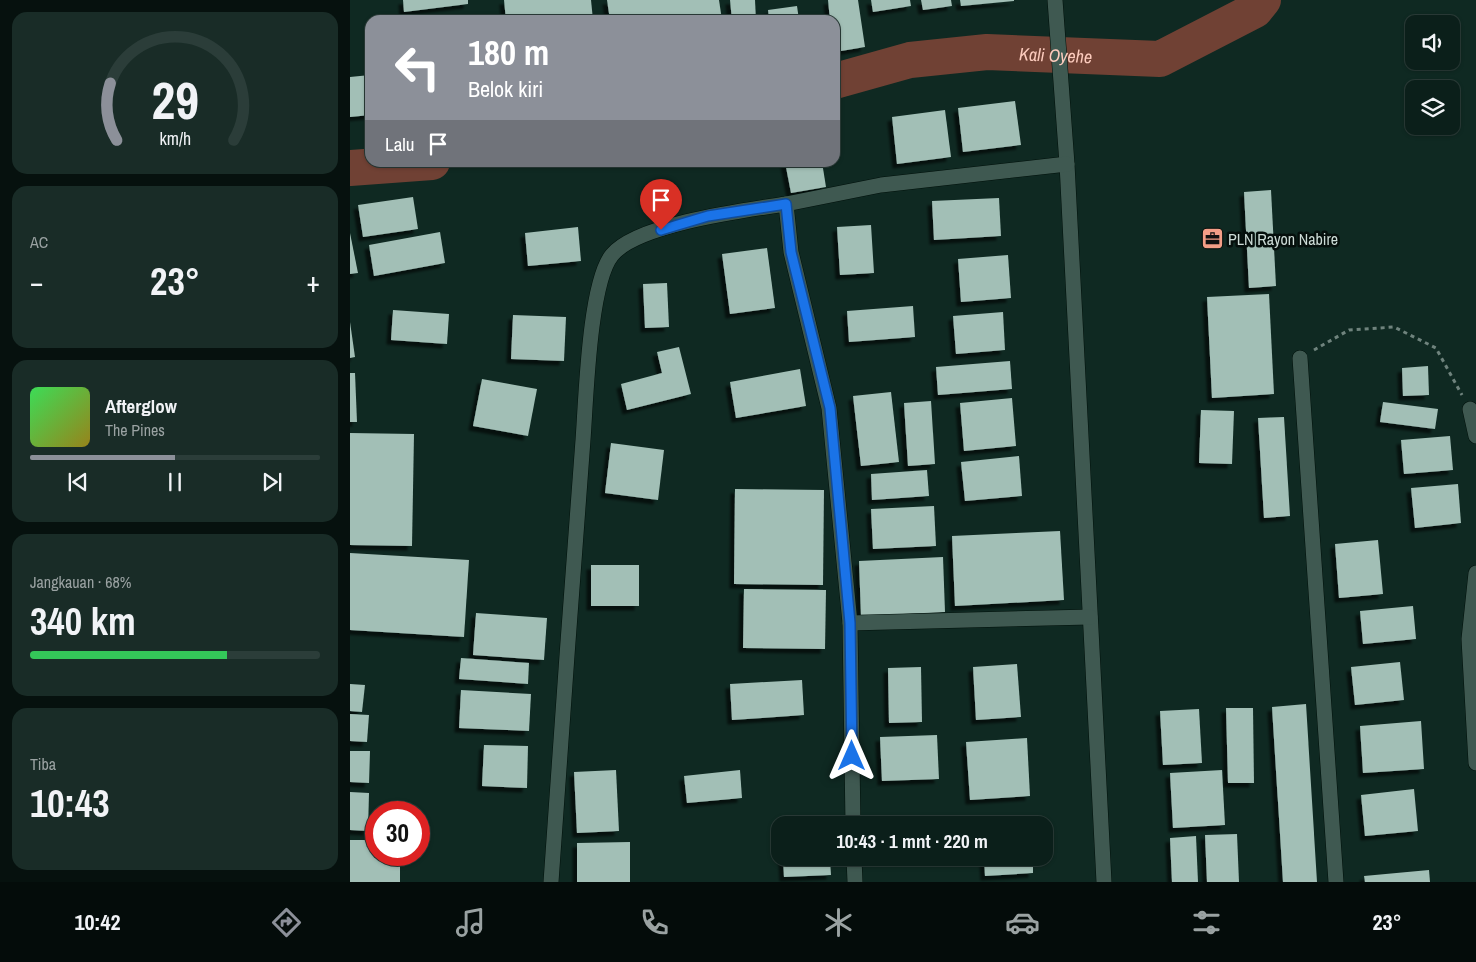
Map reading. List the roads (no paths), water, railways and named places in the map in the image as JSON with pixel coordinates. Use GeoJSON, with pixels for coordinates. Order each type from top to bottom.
{"type":"FeatureCollection","features":[{"type":"Feature","properties":{"kind":"street"},"geometry":{"type":"LineString","coordinates":[[1055,0],[1067,164],[1104,882]]}},
{"type":"Feature","properties":{"kind":"street"},"geometry":{"type":"LineString","coordinates":[[551,882],[568,623],[592,332],[601,276],[605,264],[620,247],[645,235],[708,216],[786,204],[880,185],[1067,164]]}},
{"type":"Feature","properties":{"kind":"street"},"geometry":{"type":"LineString","coordinates":[[786,204],[791,252],[830,408],[850,623],[853,816]]}},
{"type":"Feature","properties":{"kind":"street"},"geometry":{"type":"LineString","coordinates":[[1300,358],[1336,882]]}},
{"type":"Feature","properties":{"kind":"street"},"geometry":{"type":"LineString","coordinates":[[1470,409],[1476,436]]}},
{"type":"Feature","properties":{"kind":"street"},"geometry":{"type":"LineString","coordinates":[[1476,573],[1468,639],[1476,763]]}},
{"type":"Feature","properties":{"kind":"street"},"geometry":{"type":"LineString","coordinates":[[850,623],[1090,617]]}},
{"type":"Feature","properties":{"kind":"street"},"geometry":{"type":"LineString","coordinates":[[854,866],[855,882]]}},
{"type":"Feature","properties":{"kind":"waterway","name":"Kali Oyehe"},"geometry":{"type":"LineString","coordinates":[[840,80],[910,60],[987,52],[1160,59],[1255,10],[1263,0]]}},
{"type":"Feature","properties":{"kind":"waterway","name":"Kali Oyehe"},"geometry":{"type":"LineString","coordinates":[[350,168],[365,167]]}},
{"type":"Feature","properties":{"kind":"place","name":"PLN Rayon Nabire"},"geometry":{"type":"Point","coordinates":[1212,239]}}]}
